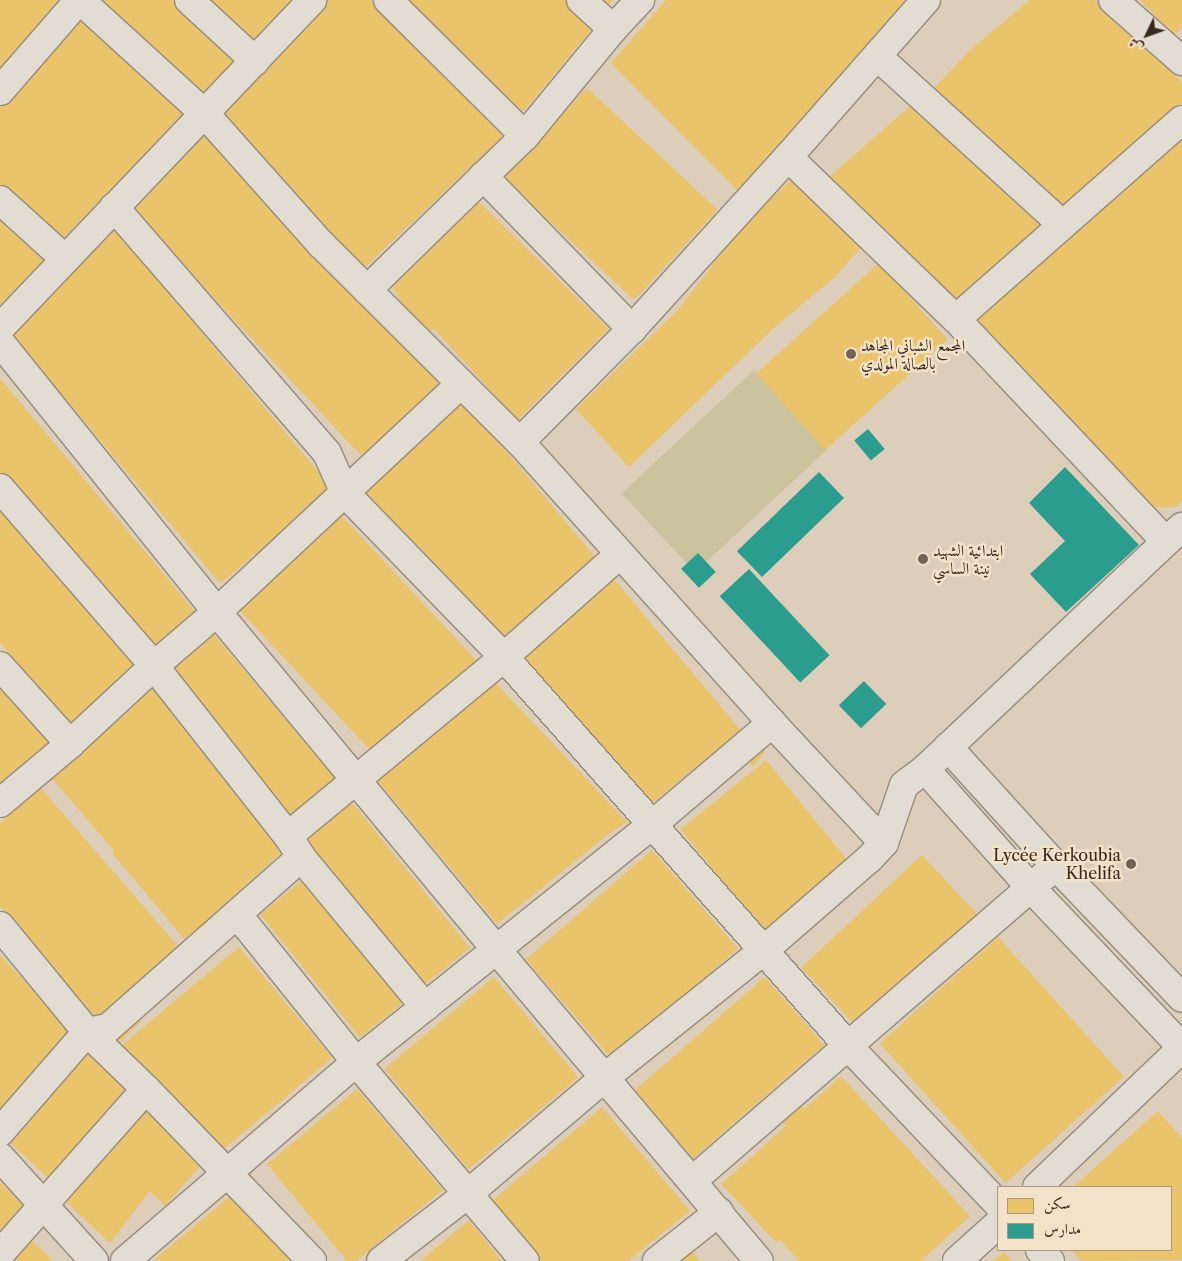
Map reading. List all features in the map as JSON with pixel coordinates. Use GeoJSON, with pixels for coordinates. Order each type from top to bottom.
{"type":"FeatureCollection","features":[{"type":"Feature","properties":{"kind":"street"},"geometry":{"type":"LineString","coordinates":[[0,91],[79,0],[205,114],[321,244],[520,442],[772,723],[884,843]]}},
{"type":"Feature","properties":{"kind":"street"},"geometry":{"type":"LineString","coordinates":[[189,0],[255,61]]}},
{"type":"Feature","properties":{"kind":"street"},"geometry":{"type":"LineString","coordinates":[[0,328],[312,0]]}},
{"type":"Feature","properties":{"kind":"street"},"geometry":{"type":"LineString","coordinates":[[388,0],[525,136]]}},
{"type":"Feature","properties":{"kind":"street"},"geometry":{"type":"LineString","coordinates":[[581,0],[612,29]]}},
{"type":"Feature","properties":{"kind":"street"},"geometry":{"type":"LineString","coordinates":[[367,290],[525,136],[612,29],[640,0]]}},
{"type":"Feature","properties":{"kind":"street"},"geometry":{"type":"LineString","coordinates":[[520,442],[632,329],[788,157],[926,0]]}},
{"type":"Feature","properties":{"kind":"street"},"geometry":{"type":"LineString","coordinates":[[1113,0],[1178,51]]}},
{"type":"Feature","properties":{"kind":"street"},"geometry":{"type":"LineString","coordinates":[[877,56],[1063,225]]}},
{"type":"Feature","properties":{"kind":"street"},"geometry":{"type":"LineString","coordinates":[[956,319],[1182,120]]}},
{"type":"Feature","properties":{"kind":"street"},"geometry":{"type":"LineString","coordinates":[[381,1261],[469,1193],[604,1078],[764,950],[870,858],[884,843],[904,785],[925,769],[1174,535],[956,319],[788,157]]}},
{"type":"Feature","properties":{"kind":"street"},"geometry":{"type":"LineString","coordinates":[[483,176],[632,329]]}},
{"type":"Feature","properties":{"kind":"street"},"geometry":{"type":"LineString","coordinates":[[0,200],[65,259]]}},
{"type":"Feature","properties":{"kind":"street"},"geometry":{"type":"LineString","coordinates":[[114,207],[326,453],[345,493],[504,657],[849,1047],[997,1203]]}},
{"type":"Feature","properties":{"kind":"street"},"geometry":{"type":"LineString","coordinates":[[0,342],[217,612],[496,949],[759,1261]]}},
{"type":"Feature","properties":{"kind":"street"},"geometry":{"type":"LineString","coordinates":[[0,804],[217,612],[461,384]]}},
{"type":"Feature","properties":{"kind":"street"},"geometry":{"type":"LineString","coordinates":[[0,488],[154,666],[294,846],[425,1008]]}},
{"type":"Feature","properties":{"kind":"street"},"geometry":{"type":"LineString","coordinates":[[0,1132],[87,1032],[108,1028],[238,914],[294,846],[355,778],[504,657],[620,554]]}},
{"type":"Feature","properties":{"kind":"street"},"geometry":{"type":"LineString","coordinates":[[0,666],[70,744]]}},
{"type":"Feature","properties":{"kind":"street"},"geometry":{"type":"LineString","coordinates":[[125,1261],[225,1172],[356,1062],[653,824],[772,723]]}},
{"type":"Feature","properties":{"kind":"street"},"geometry":{"type":"LineString","coordinates":[[948,747],[1056,866],[1182,998]]}},
{"type":"Feature","properties":{"kind":"street"},"geometry":{"type":"LineString","coordinates":[[925,769],[1031,888],[1182,1048],[1038,1186]]}},
{"type":"Feature","properties":{"kind":"street"},"geometry":{"type":"LineString","coordinates":[[692,1181],[1056,866]]}},
{"type":"Feature","properties":{"kind":"street"},"geometry":{"type":"LineString","coordinates":[[238,914],[356,1062],[525,1261]]}},
{"type":"Feature","properties":{"kind":"street"},"geometry":{"type":"LineString","coordinates":[[0,926],[87,1032],[146,1089],[312,1261]]}},
{"type":"Feature","properties":{"kind":"street"},"geometry":{"type":"LineString","coordinates":[[0,1254],[43,1208],[146,1089]]}},
{"type":"Feature","properties":{"kind":"street"},"geometry":{"type":"LineString","coordinates":[[0,1157],[43,1208],[94,1261]]}},
{"type":"Feature","properties":{"kind":"street"},"geometry":{"type":"LineString","coordinates":[[657,1261],[719,1212]]}},
{"type":"Feature","properties":{"kind":"street"},"geometry":{"type":"LineString","coordinates":[[957,1261],[997,1225]]}},
{"type":"Feature","properties":{"kind":"street"},"geometry":{"type":"LineString","coordinates":[[1041,1251],[1050,1261]]}},
{"type":"Feature","properties":{"kind":"shaded area"},"geometry":{"type":"Polygon","coordinates":[[[754,370],[828,449],[695,572],[622,493],[754,370]]]}},
{"type":"Feature","properties":{"kind":"building: سكن"},"geometry":{"type":"Polygon","coordinates":[[[0,0],[66,0],[0,78],[0,0]]]}},
{"type":"Feature","properties":{"kind":"building: سكن"},"geometry":{"type":"Polygon","coordinates":[[[89,0],[176,0],[239,60],[199,102],[89,0]]]}},
{"type":"Feature","properties":{"kind":"building: سكن"},"geometry":{"type":"Polygon","coordinates":[[[202,0],[296,0],[252,47],[202,0]]]}},
{"type":"Feature","properties":{"kind":"building: سكن"},"geometry":{"type":"Polygon","coordinates":[[[327,0],[379,0],[506,133],[358,274],[219,114],[327,0]]]}},
{"type":"Feature","properties":{"kind":"building: سكن"},"geometry":{"type":"Polygon","coordinates":[[[397,0],[570,0],[596,24],[525,110],[512,114],[397,0]]]}},
{"type":"Feature","properties":{"kind":"building: سكن"},"geometry":{"type":"Polygon","coordinates":[[[590,0],[613,0],[602,11],[590,0]]]}},
{"type":"Feature","properties":{"kind":"building: سكن"},"geometry":{"type":"Polygon","coordinates":[[[666,0],[908,0],[738,191],[611,63],[666,0]]]}},
{"type":"Feature","properties":{"kind":"building: سكن"},"geometry":{"type":"Polygon","coordinates":[[[1030,0],[1094,0],[1182,82],[1182,103],[1056,214],[927,96],[969,51],[1030,0]]]}},
{"type":"Feature","properties":{"kind":"building: سكن"},"geometry":{"type":"Polygon","coordinates":[[[1140,0],[1182,0],[1182,28],[1174,35],[1140,0]]]}},
{"type":"Feature","properties":{"kind":"building: سكن"},"geometry":{"type":"Polygon","coordinates":[[[80,13],[190,112],[59,242],[0,188],[0,105],[80,13]]]}},
{"type":"Feature","properties":{"kind":"building: سكن"},"geometry":{"type":"Polygon","coordinates":[[[587,88],[718,210],[634,300],[503,178],[587,88]]]}},
{"type":"Feature","properties":{"kind":"building: سكن"},"geometry":{"type":"Polygon","coordinates":[[[918,99],[1050,219],[959,300],[826,180],[918,99]]]}},
{"type":"Feature","properties":{"kind":"building: سكن"},"geometry":{"type":"Polygon","coordinates":[[[205,130],[443,385],[364,459],[126,204],[205,130]]]}},
{"type":"Feature","properties":{"kind":"building: سكن"},"geometry":{"type":"Polygon","coordinates":[[[1182,137],[1182,501],[1176,507],[1148,508],[974,320],[1182,137]]]}},
{"type":"Feature","properties":{"kind":"building: سكن"},"geometry":{"type":"Polygon","coordinates":[[[795,177],[863,245],[835,277],[774,328],[629,467],[576,409],[677,311],[748,219],[795,177]]]}},
{"type":"Feature","properties":{"kind":"building: سكن"},"geometry":{"type":"Polygon","coordinates":[[[475,198],[609,329],[518,420],[434,329],[430,332],[401,302],[390,281],[475,198]]]}},
{"type":"Feature","properties":{"kind":"building: سكن"},"geometry":{"type":"Polygon","coordinates":[[[0,211],[49,254],[0,307],[0,211]]]}},
{"type":"Feature","properties":{"kind":"building: سكن"},"geometry":{"type":"Polygon","coordinates":[[[113,227],[333,489],[220,583],[0,321],[113,227]]]}},
{"type":"Feature","properties":{"kind":"building: سكن","name":"المجمع الشباني المجاهد بالصالة المولدي"},"geometry":{"type":"Polygon","coordinates":[[[879,263],[948,340],[825,450],[756,373],[879,263]]]}},
{"type":"Feature","properties":{"kind":"building: سكن"},"geometry":{"type":"Polygon","coordinates":[[[0,378],[198,615],[155,653],[0,474],[0,378]]]}},
{"type":"Feature","properties":{"kind":"building: سكن"},"geometry":{"type":"Polygon","coordinates":[[[457,399],[502,446],[596,558],[508,644],[361,488],[457,399]]]}},
{"type":"Feature","properties":{"kind":"building: سكن"},"geometry":{"type":"Polygon","coordinates":[[[0,501],[140,666],[73,725],[0,643],[0,501]]]}},
{"type":"Feature","properties":{"kind":"building: سكن"},"geometry":{"type":"Polygon","coordinates":[[[339,513],[480,664],[379,759],[237,608],[339,513]]]}},
{"type":"Feature","properties":{"kind":"building: سكن"},"geometry":{"type":"Polygon","coordinates":[[[613,578],[740,730],[647,808],[520,656],[613,578]]]}},
{"type":"Feature","properties":{"kind":"building: سكن"},"geometry":{"type":"Polygon","coordinates":[[[212,632],[337,781],[292,819],[167,670],[212,632]]]}},
{"type":"Feature","properties":{"kind":"building: سكن"},"geometry":{"type":"Polygon","coordinates":[[[491,678],[627,822],[610,833],[497,924],[373,775],[491,678]]]}},
{"type":"Feature","properties":{"kind":"building: سكن"},"geometry":{"type":"Polygon","coordinates":[[[0,681],[51,744],[0,786],[0,681]]]}},
{"type":"Feature","properties":{"kind":"building: سكن"},"geometry":{"type":"Polygon","coordinates":[[[151,685],[283,851],[185,940],[112,853],[114,851],[51,777],[151,685]]]}},
{"type":"Feature","properties":{"kind":"building: سكن"},"geometry":{"type":"Polygon","coordinates":[[[754,743],[765,753],[753,766],[742,756],[754,743]]]}},
{"type":"Feature","properties":{"kind":"building: سكن"},"geometry":{"type":"Polygon","coordinates":[[[766,760],[849,863],[764,932],[681,829],[766,760]]]}},
{"type":"Feature","properties":{"kind":"building: سكن"},"geometry":{"type":"Polygon","coordinates":[[[40,787],[178,946],[95,1021],[0,906],[0,823],[40,787]]]}},
{"type":"Feature","properties":{"kind":"building: سكن"},"geometry":{"type":"Polygon","coordinates":[[[346,795],[470,948],[423,986],[299,833],[346,795]]]}},
{"type":"Feature","properties":{"kind":"building: سكن"},"geometry":{"type":"Polygon","coordinates":[[[652,850],[738,949],[612,1058],[526,960],[652,850]]]}},
{"type":"Feature","properties":{"kind":"building: سكن"},"geometry":{"type":"Polygon","coordinates":[[[922,855],[981,919],[861,1031],[801,968],[922,855]]]}},
{"type":"Feature","properties":{"kind":"building: سكن"},"geometry":{"type":"Polygon","coordinates":[[[306,877],[406,1001],[360,1038],[260,914],[306,877]]]}},
{"type":"Feature","properties":{"kind":"building: سكن"},"geometry":{"type":"Polygon","coordinates":[[[998,937],[1124,1077],[1006,1183],[880,1043],[998,937]]]}},
{"type":"Feature","properties":{"kind":"building: سكن"},"geometry":{"type":"Polygon","coordinates":[[[239,947],[332,1058],[216,1156],[123,1045],[239,947]]]}},
{"type":"Feature","properties":{"kind":"building: سكن"},"geometry":{"type":"Polygon","coordinates":[[[0,955],[72,1032],[0,1110],[0,955]]]}},
{"type":"Feature","properties":{"kind":"building: سكن"},"geometry":{"type":"Polygon","coordinates":[[[494,977],[578,1077],[469,1169],[384,1069],[494,977]]]}},
{"type":"Feature","properties":{"kind":"building: سكن"},"geometry":{"type":"Polygon","coordinates":[[[765,977],[824,1045],[693,1159],[634,1091],[765,977]]]}},
{"type":"Feature","properties":{"kind":"building: سكن"},"geometry":{"type":"Polygon","coordinates":[[[126,1007],[141,1022],[119,1044],[104,1029],[126,1007]]]}},
{"type":"Feature","properties":{"kind":"building: سكن"},"geometry":{"type":"Polygon","coordinates":[[[86,1048],[133,1092],[50,1180],[3,1136],[86,1048]]]}},
{"type":"Feature","properties":{"kind":"building: سكن"},"geometry":{"type":"Polygon","coordinates":[[[841,1076],[970,1216],[921,1261],[799,1261],[780,1240],[776,1242],[721,1184],[786,1126],[770,1108],[787,1092],[804,1109],[800,1113],[841,1076]]]}},
{"type":"Feature","properties":{"kind":"building: سكن"},"geometry":{"type":"Polygon","coordinates":[[[357,1089],[443,1190],[356,1261],[347,1261],[267,1164],[357,1089]]]}},
{"type":"Feature","properties":{"kind":"building: سكن"},"geometry":{"type":"Polygon","coordinates":[[[147,1105],[204,1162],[165,1206],[150,1191],[110,1243],[63,1199],[147,1105]]]}},
{"type":"Feature","properties":{"kind":"building: سكن"},"geometry":{"type":"Polygon","coordinates":[[[602,1107],[690,1211],[628,1261],[541,1261],[492,1201],[602,1107]]]}},
{"type":"Feature","properties":{"kind":"building: سكن"},"geometry":{"type":"Polygon","coordinates":[[[1158,1111],[1182,1138],[1182,1260],[1082,1261],[1072,1251],[1172,1251],[1172,1186],[1074,1186],[1158,1111]]]}},
{"type":"Feature","properties":{"kind":"building: سكن"},"geometry":{"type":"Polygon","coordinates":[[[0,1182],[26,1208],[0,1237],[0,1182]]]}},
{"type":"Feature","properties":{"kind":"building: سكن"},"geometry":{"type":"Polygon","coordinates":[[[231,1195],[291,1261],[153,1261],[231,1195]]]}},
{"type":"Feature","properties":{"kind":"building: سكن"},"geometry":{"type":"Polygon","coordinates":[[[469,1220],[502,1261],[420,1261],[469,1220]]]}},
{"type":"Feature","properties":{"kind":"building: سكن"},"geometry":{"type":"Polygon","coordinates":[[[28,1237],[53,1261],[6,1261],[28,1237]]]}},
{"type":"Feature","properties":{"kind":"building: سكن"},"geometry":{"type":"Polygon","coordinates":[[[692,1251],[700,1261],[680,1261],[692,1251]]]}},
{"type":"Feature","properties":{"kind":"building: سكن"},"geometry":{"type":"Polygon","coordinates":[[[1004,1252],[1012,1261],[993,1261],[1004,1252]]]}},
{"type":"Feature","properties":{"kind":"building: مدارس"},"geometry":{"type":"Polygon","coordinates":[[[868,429],[885,449],[871,460],[854,441],[868,429]]]}},
{"type":"Feature","properties":{"kind":"building: مدارس"},"geometry":{"type":"Polygon","coordinates":[[[1065,467],[1139,545],[1066,612],[1030,574],[1065,541],[1029,503],[1065,467]]]}},
{"type":"Feature","properties":{"kind":"building: مدارس"},"geometry":{"type":"Polygon","coordinates":[[[819,472],[844,498],[762,577],[737,551],[819,472]]]}},
{"type":"Feature","properties":{"kind":"building: مدارس"},"geometry":{"type":"Polygon","coordinates":[[[698,553],[716,572],[699,588],[681,569],[698,553]]]}},
{"type":"Feature","properties":{"kind":"building: مدارس"},"geometry":{"type":"Polygon","coordinates":[[[749,569],[829,655],[800,683],[720,596],[749,569]]]}},
{"type":"Feature","properties":{"kind":"building: مدارس"},"geometry":{"type":"Polygon","coordinates":[[[864,681],[886,704],[861,728],[839,705],[864,681]]]}},
{"type":"Feature","properties":{"kind":"place","name":"المجمع الشباني المجاهد بالصالة المولدي"},"geometry":{"type":"Point","coordinates":[851,354]}},
{"type":"Feature","properties":{"kind":"place","name":"ابتدائية الشهيد نينة الساسي"},"geometry":{"type":"Point","coordinates":[923,559]}},
{"type":"Feature","properties":{"kind":"place","name":"Lycée Kerkoubia Khelifa"},"geometry":{"type":"Point","coordinates":[1131,864]}}]}
